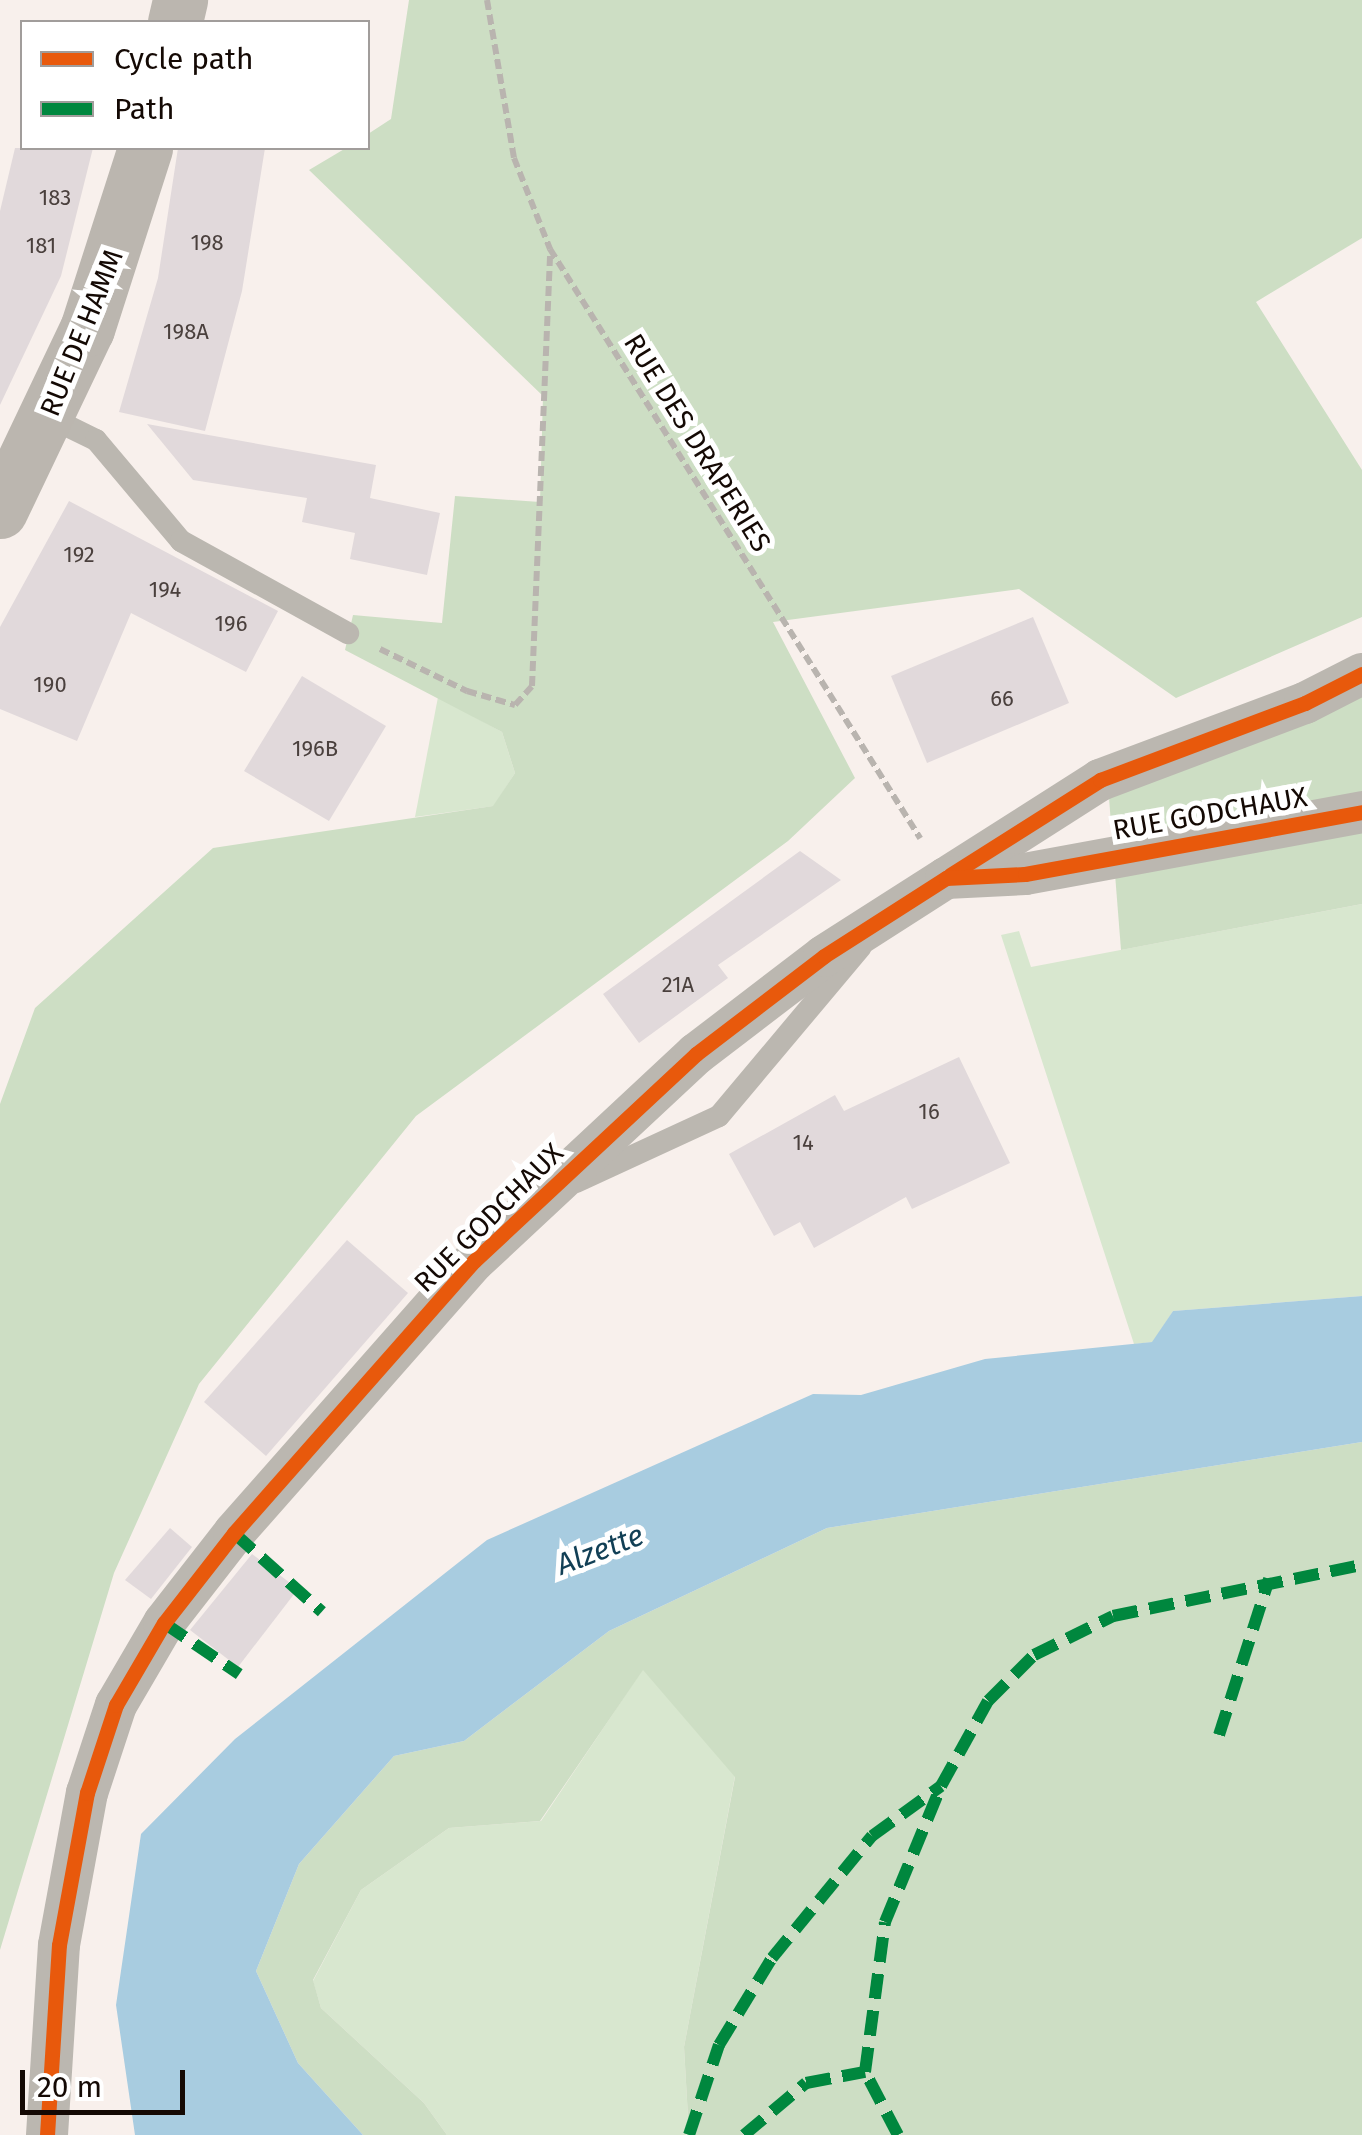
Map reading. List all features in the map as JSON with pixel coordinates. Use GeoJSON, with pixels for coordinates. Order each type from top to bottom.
{"type":"FeatureCollection","features":[{"type":"Feature","properties":{"kind":"main road","name":"RUE DE HAMM"},"geometry":{"type":"LineString","coordinates":[[0,511],[50,417],[122,230],[143,150]]}},
{"type":"Feature","properties":{"kind":"street"},"geometry":{"type":"LineString","coordinates":[[946,878],[1100,780],[1304,703],[1362,674]]}},
{"type":"Feature","properties":{"kind":"street","name":"RUE GODCHAUX"},"geometry":{"type":"LineString","coordinates":[[47,2135],[58,1946],[87,1794],[116,1705],[164,1623],[286,1472],[474,1262],[696,1054],[887,915],[946,878],[1025,874],[1362,812]]}},
{"type":"Feature","properties":{"kind":"lane"},"geometry":{"type":"LineString","coordinates":[[50,417],[96,440],[180,541],[348,633]]}},
{"type":"Feature","properties":{"kind":"lane"},"geometry":{"type":"LineString","coordinates":[[541,1199],[719,1116],[887,915]]}},
{"type":"Feature","properties":{"kind":"path"},"geometry":{"type":"LineString","coordinates":[[348,633],[467,691],[514,705],[532,686],[550,248]]}},
{"type":"Feature","properties":{"kind":"green space"},"geometry":{"type":"Polygon","coordinates":[[[409,0],[1362,0],[1362,238],[1256,302],[1362,470],[1362,617],[1176,698],[1019,589],[773,622],[855,778],[788,841],[416,1116],[199,1384],[114,1573],[0,1950],[0,1104],[35,1008],[213,848],[493,806],[515,773],[502,732],[345,650],[353,615],[442,623],[455,496],[540,502],[543,396],[309,170],[343,150],[370,150],[370,133],[391,119],[409,0]]]}},
{"type":"Feature","properties":{"kind":"green space"},"geometry":{"type":"Polygon","coordinates":[[[1362,696],[1362,904],[1121,950],[1109,798],[1362,696]]]}},
{"type":"Feature","properties":{"kind":"green space"},"geometry":{"type":"Polygon","coordinates":[[[438,697],[502,732],[515,773],[494,806],[415,817],[438,697]]]}},
{"type":"Feature","properties":{"kind":"green space"},"geometry":{"type":"Polygon","coordinates":[[[1362,904],[1362,1296],[1173,1311],[1153,1342],[1134,1344],[1001,935],[1019,931],[1031,967],[1362,904]]]}},
{"type":"Feature","properties":{"kind":"green space"},"geometry":{"type":"Polygon","coordinates":[[[1362,1442],[1362,2135],[689,2135],[684,2047],[735,1777],[643,1670],[540,1821],[449,1828],[361,1890],[313,1980],[321,2008],[424,2103],[447,2135],[363,2135],[298,2063],[256,1971],[299,1864],[394,1756],[464,1741],[609,1631],[827,1528],[1362,1442]]]}},
{"type":"Feature","properties":{"kind":"green space"},"geometry":{"type":"Polygon","coordinates":[[[643,1669],[735,1776],[684,2047],[689,2135],[447,2135],[424,2103],[321,2008],[313,1981],[361,1890],[449,1828],[541,1821],[643,1669]]]}},
{"type":"Feature","properties":{"kind":"water","name":"Alzette"},"geometry":{"type":"Polygon","coordinates":[[[1362,1296],[1362,1442],[827,1528],[609,1631],[464,1741],[394,1756],[299,1864],[256,1971],[298,2063],[363,2135],[135,2135],[116,2005],[141,1834],[235,1739],[487,1540],[813,1394],[861,1395],[985,1359],[1152,1342],[1173,1311],[1362,1296]]]}},
{"type":"Feature","properties":{"kind":"building"},"geometry":{"type":"Polygon","coordinates":[[[15,148],[92,150],[61,276],[0,405],[0,211],[15,148]]]}},
{"type":"Feature","properties":{"kind":"building"},"geometry":{"type":"Polygon","coordinates":[[[178,150],[265,150],[242,291],[205,431],[119,412],[158,278],[178,150]]]}},
{"type":"Feature","properties":{"kind":"building"},"geometry":{"type":"Polygon","coordinates":[[[147,424],[376,465],[370,498],[440,513],[427,575],[350,559],[355,533],[302,522],[307,498],[193,480],[147,424]]]}},
{"type":"Feature","properties":{"kind":"building"},"geometry":{"type":"Polygon","coordinates":[[[69,501],[278,611],[246,672],[131,613],[77,741],[0,709],[0,627],[69,501]]]}},
{"type":"Feature","properties":{"kind":"building"},"geometry":{"type":"Polygon","coordinates":[[[1033,617],[1069,703],[927,763],[891,676],[1033,617]]]}},
{"type":"Feature","properties":{"kind":"building"},"geometry":{"type":"Polygon","coordinates":[[[302,676],[386,726],[329,821],[244,771],[302,676]]]}},
{"type":"Feature","properties":{"kind":"building"},"geometry":{"type":"Polygon","coordinates":[[[800,851],[841,880],[718,965],[728,978],[639,1043],[603,994],[800,851]]]}},
{"type":"Feature","properties":{"kind":"building"},"geometry":{"type":"Polygon","coordinates":[[[959,1057],[1010,1163],[912,1209],[906,1197],[814,1248],[800,1222],[774,1236],[729,1154],[835,1095],[844,1111],[959,1057]]]}},
{"type":"Feature","properties":{"kind":"building"},"geometry":{"type":"Polygon","coordinates":[[[347,1240],[408,1293],[266,1456],[204,1402],[347,1240]]]}},
{"type":"Feature","properties":{"kind":"building"},"geometry":{"type":"Polygon","coordinates":[[[170,1528],[192,1547],[151,1599],[125,1580],[170,1528]]]}},
{"type":"Feature","properties":{"kind":"building"},"geometry":{"type":"Polygon","coordinates":[[[252,1554],[298,1589],[238,1667],[190,1630],[252,1554]]]}},
{"type":"Feature","properties":{"kind":"marked path"},"geometry":{"type":"LineString","coordinates":[[234,1533],[322,1612]]}},
{"type":"Feature","properties":{"kind":"marked path"},"geometry":{"type":"LineString","coordinates":[[898,2135],[865,2072],[885,1922],[941,1786],[988,1701],[1034,1655],[1113,1616],[1362,1565]]}},
{"type":"Feature","properties":{"kind":"marked path"},"geometry":{"type":"LineString","coordinates":[[1219,1735],[1269,1579]]}},
{"type":"Feature","properties":{"kind":"marked path"},"geometry":{"type":"LineString","coordinates":[[164,1623],[239,1674]]}},
{"type":"Feature","properties":{"kind":"marked path"},"geometry":{"type":"LineString","coordinates":[[689,2135],[719,2045],[772,1958],[872,1836],[941,1786]]}},
{"type":"Feature","properties":{"kind":"marked path"},"geometry":{"type":"LineString","coordinates":[[744,2135],[806,2083],[865,2072]]}},
{"type":"Feature","properties":{"kind":"cycle path"},"geometry":{"type":"LineString","coordinates":[[950,875],[1100,780],[1305,703],[1362,674]]}},
{"type":"Feature","properties":{"kind":"cycle path"},"geometry":{"type":"LineString","coordinates":[[47,2135],[59,1945],[87,1793],[116,1705],[164,1623],[234,1533],[474,1261],[696,1054],[824,956],[946,878],[1025,874],[1362,812]]}}]}
